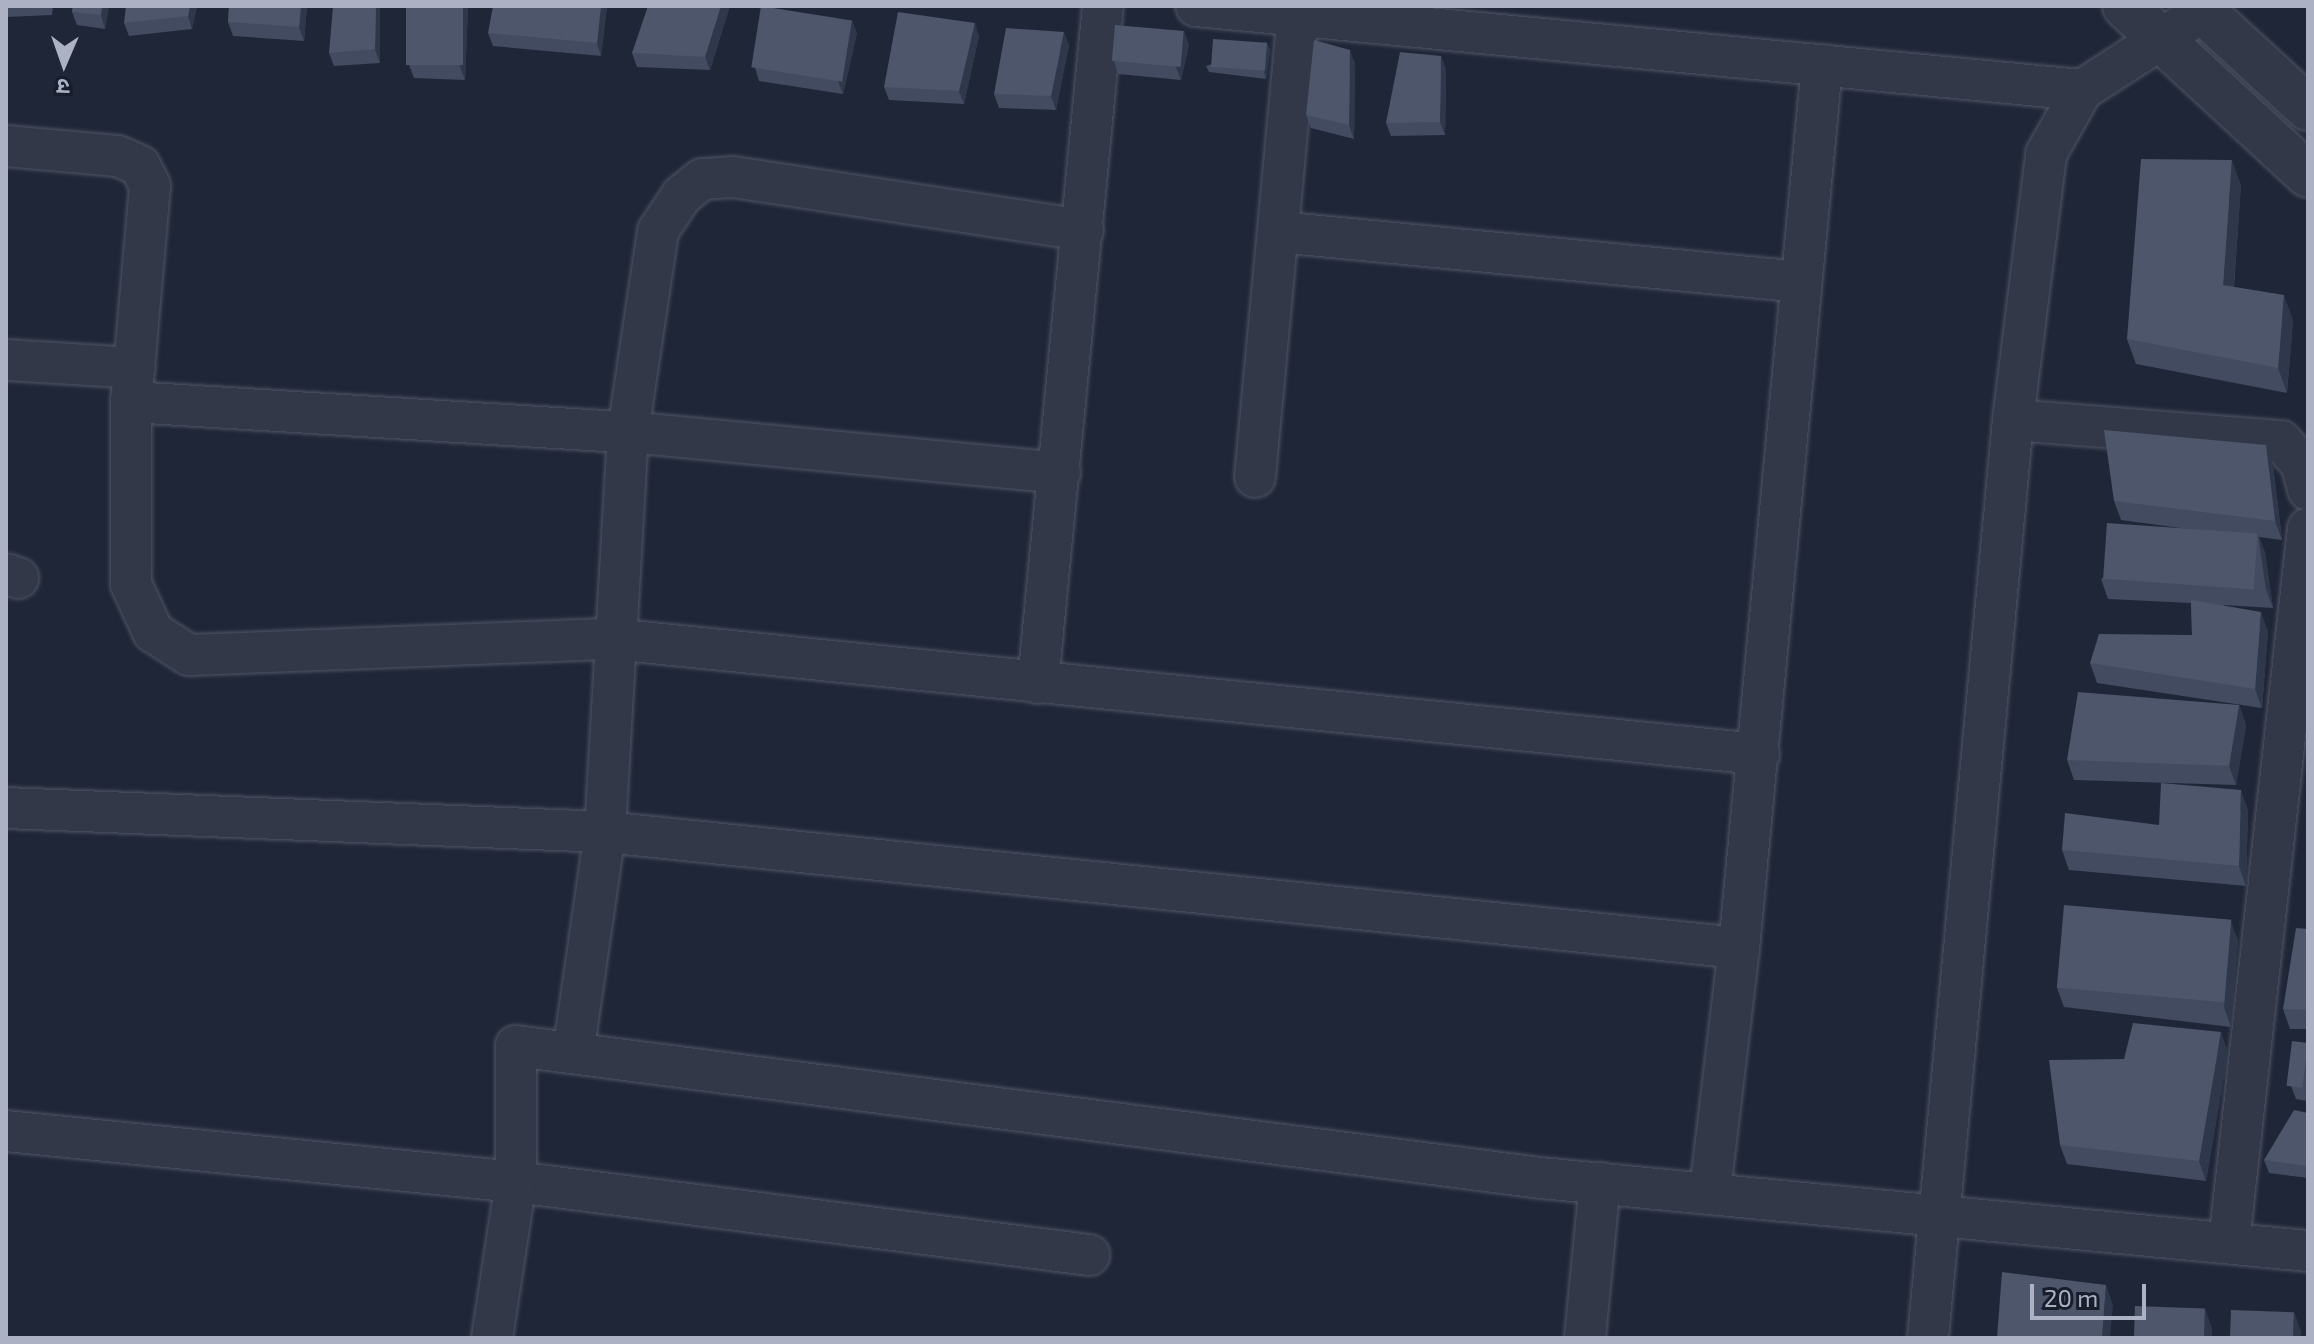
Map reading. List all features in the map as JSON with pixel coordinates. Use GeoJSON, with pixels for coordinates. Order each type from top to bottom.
{"type":"FeatureCollection","features":[{"type":"Feature","properties":{"kind":"street"},"geometry":{"type":"LineString","coordinates":[[1038,683],[1046,551],[1060,473],[1103,6]]}},
{"type":"Feature","properties":{"kind":"street"},"geometry":{"type":"LineString","coordinates":[[1196,6],[2082,90]]}},
{"type":"Feature","properties":{"kind":"street"},"geometry":{"type":"LineString","coordinates":[[2125,6],[2308,175]]}},
{"type":"Feature","properties":{"kind":"street"},"geometry":{"type":"LineString","coordinates":[[1928,1338],[2013,420],[2046,154],[2082,90],[2163,42],[2200,9],[2308,108]]}},
{"type":"Feature","properties":{"kind":"street"},"geometry":{"type":"LineString","coordinates":[[1255,477],[1298,17]]}},
{"type":"Feature","properties":{"kind":"street"},"geometry":{"type":"LineString","coordinates":[[1710,1193],[1759,754],[1822,65]]}},
{"type":"Feature","properties":{"kind":"street"},"geometry":{"type":"LineString","coordinates":[[6,146],[118,156],[140,166],[150,186],[133,385],[131,584],[153,632],[189,655],[612,639],[1759,754]]}},
{"type":"Feature","properties":{"kind":"street"},"geometry":{"type":"LineString","coordinates":[[573,1053],[605,832],[612,639],[628,432],[658,231],[702,179],[733,177],[1083,230]]}},
{"type":"Feature","properties":{"kind":"street"},"geometry":{"type":"LineString","coordinates":[[1278,232],[1802,282]]}},
{"type":"Feature","properties":{"kind":"street"},"geometry":{"type":"LineString","coordinates":[[6,360],[133,385],[1060,473]]}},
{"type":"Feature","properties":{"kind":"street"},"geometry":{"type":"LineString","coordinates":[[2013,420],[2281,441],[2301,463],[2308,490]]}},
{"type":"Feature","properties":{"kind":"street"},"geometry":{"type":"LineString","coordinates":[[2229,1243],[2308,528]]}},
{"type":"Feature","properties":{"kind":"street"},"geometry":{"type":"LineString","coordinates":[[6,808],[605,832],[1739,948]]}},
{"type":"Feature","properties":{"kind":"street"},"geometry":{"type":"LineString","coordinates":[[492,1338],[516,1182],[516,1046],[1600,1183],[1938,1213],[2308,1251]]}},
{"type":"Feature","properties":{"kind":"street"},"geometry":{"type":"LineString","coordinates":[[6,1131],[516,1182],[1089,1255]]}},
{"type":"Feature","properties":{"kind":"street"},"geometry":{"type":"LineString","coordinates":[[1585,1338],[1600,1183]]}},
{"type":"Feature","properties":{"kind":"building"},"geometry":{"type":"Polygon","coordinates":[[[73,6],[102,6],[101,15],[72,12],[73,6]]]}},
{"type":"Feature","properties":{"kind":"building"},"geometry":{"type":"Polygon","coordinates":[[[126,6],[190,6],[188,16],[124,23],[126,6]]]}},
{"type":"Feature","properties":{"kind":"building"},"geometry":{"type":"Polygon","coordinates":[[[229,6],[301,6],[299,27],[228,22],[229,6]]]}},
{"type":"Feature","properties":{"kind":"building"},"geometry":{"type":"Polygon","coordinates":[[[333,6],[376,6],[375,49],[329,53],[333,6]]]}},
{"type":"Feature","properties":{"kind":"building"},"geometry":{"type":"Polygon","coordinates":[[[406,6],[463,6],[463,65],[406,65],[406,6]]]}},
{"type":"Feature","properties":{"kind":"building"},"geometry":{"type":"Polygon","coordinates":[[[493,6],[601,6],[597,43],[488,33],[493,6]]]}},
{"type":"Feature","properties":{"kind":"building"},"geometry":{"type":"Polygon","coordinates":[[[648,6],[721,6],[705,57],[632,53],[648,6]]]}},
{"type":"Feature","properties":{"kind":"building"},"geometry":{"type":"Polygon","coordinates":[[[761,6],[852,20],[842,82],[751,67],[761,6]]]}},
{"type":"Feature","properties":{"kind":"building"},"geometry":{"type":"Polygon","coordinates":[[[898,12],[975,23],[959,91],[884,87],[898,12]]]}},
{"type":"Feature","properties":{"kind":"building"},"geometry":{"type":"Polygon","coordinates":[[[1115,25],[1184,31],[1181,67],[1112,61],[1115,25]]]}},
{"type":"Feature","properties":{"kind":"building"},"geometry":{"type":"Polygon","coordinates":[[[1006,28],[1064,32],[1051,96],[994,94],[1006,28]]]}},
{"type":"Feature","properties":{"kind":"building"},"geometry":{"type":"Polygon","coordinates":[[[1213,39],[1267,43],[1265,71],[1211,67],[1213,39]]]}},
{"type":"Feature","properties":{"kind":"building"},"geometry":{"type":"Polygon","coordinates":[[[1314,40],[1350,50],[1349,125],[1306,115],[1314,40]]]}},
{"type":"Feature","properties":{"kind":"building"},"geometry":{"type":"Polygon","coordinates":[[[1400,52],[1441,56],[1440,122],[1386,123],[1400,52]]]}},
{"type":"Feature","properties":{"kind":"building"},"geometry":{"type":"Polygon","coordinates":[[[2141,159],[2232,160],[2223,285],[2284,295],[2278,368],[2127,339],[2141,159]]]}},
{"type":"Feature","properties":{"kind":"building"},"geometry":{"type":"Polygon","coordinates":[[[2104,430],[2266,445],[2275,521],[2114,501],[2104,430]]]}},
{"type":"Feature","properties":{"kind":"building"},"geometry":{"type":"Polygon","coordinates":[[[2107,523],[2258,534],[2254,589],[2103,579],[2107,523]]]}},
{"type":"Feature","properties":{"kind":"building"},"geometry":{"type":"Polygon","coordinates":[[[2191,600],[2261,612],[2255,689],[2090,663],[2099,634],[2192,635],[2191,600]]]}},
{"type":"Feature","properties":{"kind":"building"},"geometry":{"type":"Polygon","coordinates":[[[2078,692],[2239,705],[2229,766],[2067,760],[2078,692]]]}},
{"type":"Feature","properties":{"kind":"building"},"geometry":{"type":"Polygon","coordinates":[[[2161,783],[2241,790],[2239,866],[2062,850],[2065,813],[2159,825],[2161,783]]]}},
{"type":"Feature","properties":{"kind":"building"},"geometry":{"type":"Polygon","coordinates":[[[2064,905],[2231,920],[2224,1002],[2057,988],[2064,905]]]}},
{"type":"Feature","properties":{"kind":"building"},"geometry":{"type":"Polygon","coordinates":[[[2296,928],[2308,929],[2308,1010],[2283,1009],[2296,928]]]}},
{"type":"Feature","properties":{"kind":"building"},"geometry":{"type":"Polygon","coordinates":[[[2133,1023],[2221,1032],[2199,1161],[2060,1145],[2049,1060],[2124,1059],[2133,1023]]]}},
{"type":"Feature","properties":{"kind":"building"},"geometry":{"type":"Polygon","coordinates":[[[2292,1041],[2308,1043],[2302,1088],[2287,1086],[2292,1041]]]}},
{"type":"Feature","properties":{"kind":"building"},"geometry":{"type":"Polygon","coordinates":[[[2294,1110],[2308,1113],[2308,1166],[2264,1160],[2294,1110]]]}},
{"type":"Feature","properties":{"kind":"building"},"geometry":{"type":"Polygon","coordinates":[[[2002,1272],[2106,1285],[2102,1338],[1997,1338],[2002,1272]]]}},
{"type":"Feature","properties":{"kind":"building"},"geometry":{"type":"Polygon","coordinates":[[[2135,1306],[2205,1308],[2204,1338],[2134,1338],[2135,1306]]]}},
{"type":"Feature","properties":{"kind":"building"},"geometry":{"type":"Polygon","coordinates":[[[2231,1310],[2294,1312],[2293,1338],[2230,1338],[2231,1310]]]}}]}
